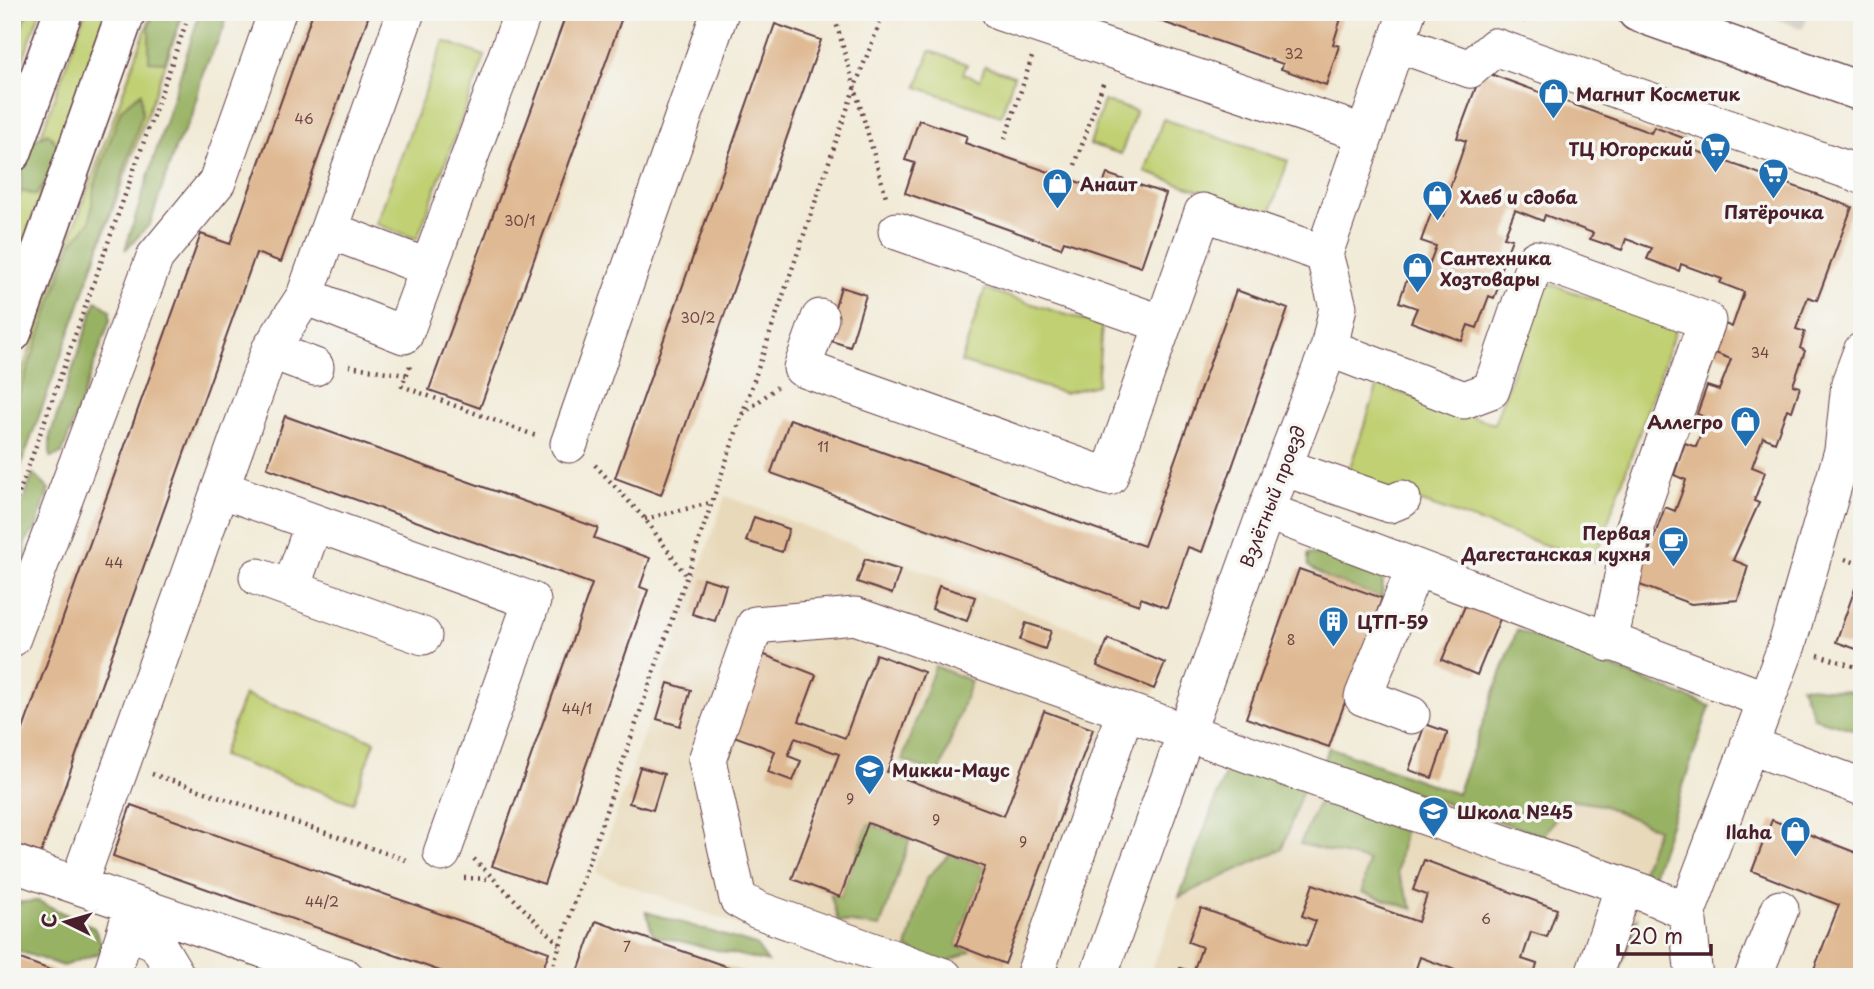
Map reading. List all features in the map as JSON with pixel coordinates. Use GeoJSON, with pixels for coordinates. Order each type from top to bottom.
{"type":"FeatureCollection","features":[{"type":"Feature","properties":{"kind":"main road"},"geometry":{"type":"LineString","coordinates":[[12,153],[62,12]]}},
{"type":"Feature","properties":{"kind":"main road"},"geometry":{"type":"LineString","coordinates":[[12,333],[126,12]]}},
{"type":"Feature","properties":{"kind":"main road"},"geometry":{"type":"LineString","coordinates":[[1637,12],[1862,92]]}},
{"type":"Feature","properties":{"kind":"street"},"geometry":{"type":"LineString","coordinates":[[12,638],[155,257],[216,182],[276,12]]}},
{"type":"Feature","properties":{"kind":"street"},"geometry":{"type":"LineString","coordinates":[[78,885],[270,350],[305,296],[406,12]]}},
{"type":"Feature","properties":{"kind":"street"},"geometry":{"type":"LineString","coordinates":[[305,296],[404,335],[523,12]]}},
{"type":"Feature","properties":{"kind":"street"},"geometry":{"type":"LineString","coordinates":[[569,444],[720,12]]}},
{"type":"Feature","properties":{"kind":"street"},"geometry":{"type":"LineString","coordinates":[[1000,12],[1363,133]]}},
{"type":"Feature","properties":{"kind":"street"},"geometry":{"type":"LineString","coordinates":[[820,318],[803,368],[1109,477],[1203,212],[1324,254],[1363,133],[1401,28],[1470,69],[1494,47],[1862,175]]}},
{"type":"Feature","properties":{"kind":"street"},"geometry":{"type":"LineString","coordinates":[[329,230],[429,268]]}},
{"type":"Feature","properties":{"kind":"street"},"geometry":{"type":"LineString","coordinates":[[897,231],[1163,324]]}},
{"type":"Feature","properties":{"kind":"street","name":"Взлётный проезд"},"geometry":{"type":"LineString","coordinates":[[1098,977],[1266,511],[1329,348],[1338,307],[1324,254]]}},
{"type":"Feature","properties":{"kind":"street"},"geometry":{"type":"LineString","coordinates":[[1329,348],[1464,400],[1491,390],[1536,259],[1707,321],[1631,537],[1609,643]]}},
{"type":"Feature","properties":{"kind":"street"},"geometry":{"type":"LineString","coordinates":[[270,350],[315,367]]}},
{"type":"Feature","properties":{"kind":"street"},"geometry":{"type":"LineString","coordinates":[[1695,977],[1687,912],[1787,645],[1843,451],[1858,374]]}},
{"type":"Feature","properties":{"kind":"street"},"geometry":{"type":"LineString","coordinates":[[1286,457],[1346,464]]}},
{"type":"Feature","properties":{"kind":"street"},"geometry":{"type":"LineString","coordinates":[[1286,457],[1390,504],[1402,499]]}},
{"type":"Feature","properties":{"kind":"street"},"geometry":{"type":"LineString","coordinates":[[221,489],[532,601],[441,865]]}},
{"type":"Feature","properties":{"kind":"street"},"geometry":{"type":"LineString","coordinates":[[1266,511],[1609,643],[1766,700]]}},
{"type":"Feature","properties":{"kind":"street"},"geometry":{"type":"LineString","coordinates":[[314,523],[274,582],[423,636]]}},
{"type":"Feature","properties":{"kind":"street"},"geometry":{"type":"LineString","coordinates":[[1411,715],[1363,697],[1415,568]]}},
{"type":"Feature","properties":{"kind":"street"},"geometry":{"type":"LineString","coordinates":[[944,977],[758,910],[738,899],[707,760],[755,625],[855,616],[1624,886],[1687,912]]}},
{"type":"Feature","properties":{"kind":"street"},"geometry":{"type":"LineString","coordinates":[[1034,977],[1125,712]]}},
{"type":"Feature","properties":{"kind":"street"},"geometry":{"type":"LineString","coordinates":[[1749,745],[1862,787]]}},
{"type":"Feature","properties":{"kind":"street"},"geometry":{"type":"LineString","coordinates":[[12,863],[78,885],[130,918],[156,942],[177,977]]}},
{"type":"Feature","properties":{"kind":"street"},"geometry":{"type":"LineString","coordinates":[[1593,977],[1624,886]]}},
{"type":"Feature","properties":{"kind":"street"},"geometry":{"type":"LineString","coordinates":[[1753,977],[1780,909]]}},
{"type":"Feature","properties":{"kind":"street"},"geometry":{"type":"LineString","coordinates":[[111,977],[130,918]]}},
{"type":"Feature","properties":{"kind":"street"},"geometry":{"type":"LineString","coordinates":[[130,918],[345,977]]}},
{"type":"Feature","properties":{"kind":"path"},"geometry":{"type":"LineString","coordinates":[[12,513],[190,12]]}},
{"type":"Feature","properties":{"kind":"path"},"geometry":{"type":"LineString","coordinates":[[833,12],[897,231]]}},
{"type":"Feature","properties":{"kind":"path"},"geometry":{"type":"LineString","coordinates":[[550,977],[711,502],[854,89],[884,12]]}},
{"type":"Feature","properties":{"kind":"path"},"geometry":{"type":"LineString","coordinates":[[1005,139],[1042,26]]}},
{"type":"Feature","properties":{"kind":"path"},"geometry":{"type":"LineString","coordinates":[[1075,165],[1115,50]]}},
{"type":"Feature","properties":{"kind":"path"},"geometry":{"type":"LineString","coordinates":[[411,362],[402,386],[535,436],[569,444],[591,461],[645,519],[686,575]]}},
{"type":"Feature","properties":{"kind":"path"},"geometry":{"type":"LineString","coordinates":[[315,367],[362,366],[407,375]]}},
{"type":"Feature","properties":{"kind":"path"},"geometry":{"type":"LineString","coordinates":[[742,415],[803,368]]}},
{"type":"Feature","properties":{"kind":"path"},"geometry":{"type":"LineString","coordinates":[[645,519],[711,502]]}},
{"type":"Feature","properties":{"kind":"path"},"geometry":{"type":"LineString","coordinates":[[1787,645],[1862,669]]}},
{"type":"Feature","properties":{"kind":"path"},"geometry":{"type":"LineString","coordinates":[[122,763],[491,879],[560,945]]}},
{"type":"Feature","properties":{"kind":"shaded area"},"geometry":{"type":"Polygon","coordinates":[[[1757,12],[1809,12],[1803,29],[1757,12]]]}},
{"type":"Feature","properties":{"kind":"shaded area","name":"Микки-Маус"},"geometry":{"type":"Polygon","coordinates":[[[725,496],[1165,663],[1052,977],[881,977],[596,873],[725,496]]]}},
{"type":"Feature","properties":{"kind":"shaded area","name":"Школа №45"},"geometry":{"type":"Polygon","coordinates":[[[1517,630],[1710,706],[1617,977],[1149,977],[1230,761],[1315,790],[1329,747],[1457,794],[1517,630]]]}},
{"type":"Feature","properties":{"kind":"green space"},"geometry":{"type":"Polygon","coordinates":[[[12,12],[40,12],[12,91],[12,12]]]}},
{"type":"Feature","properties":{"kind":"green space"},"geometry":{"type":"Polygon","coordinates":[[[12,12],[28,12],[12,50],[12,12]]]}},
{"type":"Feature","properties":{"kind":"green space"},"geometry":{"type":"Polygon","coordinates":[[[85,12],[107,12],[12,274],[12,217],[85,12]]]}},
{"type":"Feature","properties":{"kind":"green space"},"geometry":{"type":"Polygon","coordinates":[[[152,12],[184,12],[12,489],[12,399],[152,12]]]}},
{"type":"Feature","properties":{"kind":"green space"},"geometry":{"type":"Polygon","coordinates":[[[155,12],[183,12],[165,62],[149,61],[149,25],[155,12]]]}},
{"type":"Feature","properties":{"kind":"green space"},"geometry":{"type":"Polygon","coordinates":[[[200,12],[225,12],[224,28],[203,72],[192,117],[176,146],[150,224],[125,250],[200,12]]]}},
{"type":"Feature","properties":{"kind":"green space"},"geometry":{"type":"Polygon","coordinates":[[[444,41],[485,56],[417,239],[376,224],[444,41]]]}},
{"type":"Feature","properties":{"kind":"green space"},"geometry":{"type":"Polygon","coordinates":[[[930,51],[967,64],[963,74],[980,80],[985,66],[1014,76],[1001,116],[917,87],[930,51]]]}},
{"type":"Feature","properties":{"kind":"green space"},"geometry":{"type":"Polygon","coordinates":[[[141,93],[142,115],[80,304],[12,490],[12,414],[72,243],[90,222],[94,187],[121,109],[141,93]]]}},
{"type":"Feature","properties":{"kind":"green space"},"geometry":{"type":"Polygon","coordinates":[[[1104,101],[1136,111],[1121,154],[1090,144],[1104,101]]]}},
{"type":"Feature","properties":{"kind":"green space"},"geometry":{"type":"Polygon","coordinates":[[[1163,119],[1288,161],[1270,214],[1145,172],[1163,119]]]}},
{"type":"Feature","properties":{"kind":"green space"},"geometry":{"type":"Polygon","coordinates":[[[48,133],[59,147],[49,177],[36,195],[21,191],[22,168],[34,140],[48,133]]]}},
{"type":"Feature","properties":{"kind":"green space"},"geometry":{"type":"Polygon","coordinates":[[[1545,282],[1676,328],[1594,562],[1347,476],[1378,385],[1494,424],[1545,282]]]}},
{"type":"Feature","properties":{"kind":"green space"},"geometry":{"type":"Polygon","coordinates":[[[985,289],[1102,326],[1097,385],[1064,393],[961,362],[985,289]]]}},
{"type":"Feature","properties":{"kind":"green space"},"geometry":{"type":"Polygon","coordinates":[[[96,301],[110,310],[110,320],[62,454],[50,457],[50,436],[96,301]]]}},
{"type":"Feature","properties":{"kind":"green space"},"geometry":{"type":"Polygon","coordinates":[[[33,474],[49,489],[36,528],[25,542],[26,559],[12,577],[12,533],[33,474]]]}},
{"type":"Feature","properties":{"kind":"green space"},"geometry":{"type":"Polygon","coordinates":[[[1308,553],[1343,560],[1383,578],[1382,598],[1329,579],[1308,566],[1308,553]]]}},
{"type":"Feature","properties":{"kind":"green space"},"geometry":{"type":"Polygon","coordinates":[[[1517,630],[1710,706],[1651,881],[1642,871],[1657,829],[1602,805],[1568,800],[1543,836],[1324,762],[1329,747],[1457,794],[1517,630]]]}},
{"type":"Feature","properties":{"kind":"green space"},"geometry":{"type":"Polygon","coordinates":[[[935,666],[971,681],[939,774],[902,760],[935,666]]]}},
{"type":"Feature","properties":{"kind":"green space"},"geometry":{"type":"Polygon","coordinates":[[[1801,686],[1862,693],[1862,732],[1814,718],[1801,686]]]}},
{"type":"Feature","properties":{"kind":"green space"},"geometry":{"type":"Polygon","coordinates":[[[244,695],[375,741],[353,803],[222,756],[244,695]]]}},
{"type":"Feature","properties":{"kind":"green space"},"geometry":{"type":"Polygon","coordinates":[[[1230,761],[1304,786],[1282,849],[1179,897],[1230,761]]]}},
{"type":"Feature","properties":{"kind":"green space"},"geometry":{"type":"Polygon","coordinates":[[[1319,801],[1404,831],[1397,872],[1413,909],[1362,892],[1368,861],[1300,844],[1319,801]]]}},
{"type":"Feature","properties":{"kind":"green space"},"geometry":{"type":"Polygon","coordinates":[[[868,823],[910,839],[880,927],[838,921],[830,893],[840,897],[868,823]]]}},
{"type":"Feature","properties":{"kind":"green space"},"geometry":{"type":"Polygon","coordinates":[[[950,854],[985,867],[956,945],[971,951],[941,965],[907,948],[926,879],[950,854]]]}},
{"type":"Feature","properties":{"kind":"green space"},"geometry":{"type":"Polygon","coordinates":[[[38,901],[94,928],[105,951],[63,966],[18,951],[12,945],[12,903],[38,901]]]}},
{"type":"Feature","properties":{"kind":"green space"},"geometry":{"type":"Polygon","coordinates":[[[646,912],[756,945],[768,962],[653,935],[646,912]]]}},
{"type":"Feature","properties":{"kind":"green space"},"geometry":{"type":"Polygon","coordinates":[[[1638,918],[1617,977],[1603,977],[1623,928],[1638,918]]]}},
{"type":"Feature","properties":{"kind":"building"},"geometry":{"type":"Polygon","coordinates":[[[313,12],[370,12],[281,262],[256,253],[41,853],[12,843],[12,760],[201,234],[230,244],[313,12]]]}},
{"type":"Feature","properties":{"kind":"building"},"geometry":{"type":"Polygon","coordinates":[[[567,12],[624,12],[480,408],[429,390],[567,12]]]}},
{"type":"Feature","properties":{"kind":"building"},"geometry":{"type":"Polygon","coordinates":[[[1134,12],[1343,12],[1333,44],[1339,46],[1326,85],[1281,69],[1283,64],[1134,12]]]}},
{"type":"Feature","properties":{"kind":"building"},"geometry":{"type":"Polygon","coordinates":[[[775,24],[821,40],[661,495],[615,478],[775,24]]]}},
{"type":"Feature","properties":{"kind":"building"},"geometry":{"type":"Polygon","coordinates":[[[1482,71],[1651,133],[1654,127],[1694,142],[1691,149],[1852,207],[1817,300],[1808,297],[1796,329],[1805,332],[1800,348],[1805,351],[1793,385],[1800,387],[1792,411],[1787,409],[1775,442],[1763,437],[1752,467],[1765,472],[1754,501],[1759,503],[1733,560],[1748,566],[1738,600],[1691,604],[1637,584],[1665,507],[1675,511],[1681,495],[1686,480],[1674,475],[1685,443],[1696,447],[1707,418],[1697,414],[1707,386],[1719,390],[1731,359],[1715,353],[1725,324],[1732,327],[1744,292],[1720,283],[1722,279],[1681,264],[1679,271],[1647,259],[1652,248],[1626,239],[1622,250],[1590,239],[1593,233],[1545,215],[1543,221],[1515,210],[1504,237],[1512,239],[1499,273],[1503,275],[1494,298],[1489,296],[1477,328],[1468,325],[1462,341],[1411,322],[1417,308],[1399,302],[1409,273],[1424,279],[1436,246],[1421,241],[1432,211],[1444,216],[1449,200],[1446,199],[1466,141],[1457,138],[1482,71]]]}},
{"type":"Feature","properties":{"kind":"building"},"geometry":{"type":"Polygon","coordinates":[[[919,120],[967,136],[965,143],[1101,190],[1107,174],[1166,194],[1141,267],[1064,241],[1061,248],[905,193],[915,163],[905,160],[919,120]]]}},
{"type":"Feature","properties":{"kind":"building"},"geometry":{"type":"Polygon","coordinates":[[[841,287],[866,295],[850,347],[825,339],[841,287]]]}},
{"type":"Feature","properties":{"kind":"building"},"geometry":{"type":"Polygon","coordinates":[[[1236,290],[1288,309],[1202,552],[1188,547],[1167,608],[1141,598],[1139,605],[771,473],[790,419],[1144,546],[1236,290]]]}},
{"type":"Feature","properties":{"kind":"building"},"geometry":{"type":"Polygon","coordinates":[[[285,416],[598,528],[594,538],[650,558],[640,587],[648,590],[544,884],[492,866],[592,584],[267,468],[285,416]]]}},
{"type":"Feature","properties":{"kind":"building"},"geometry":{"type":"Polygon","coordinates":[[[754,517],[789,529],[782,552],[746,541],[754,517]]]}},
{"type":"Feature","properties":{"kind":"building"},"geometry":{"type":"Polygon","coordinates":[[[865,559],[900,570],[892,594],[857,582],[865,559]]]}},
{"type":"Feature","properties":{"kind":"building"},"geometry":{"type":"Polygon","coordinates":[[[1299,569],[1382,598],[1329,747],[1246,718],[1299,569]]]}},
{"type":"Feature","properties":{"kind":"building"},"geometry":{"type":"Polygon","coordinates":[[[703,578],[726,585],[715,621],[692,614],[703,578]]]}},
{"type":"Feature","properties":{"kind":"building"},"geometry":{"type":"Polygon","coordinates":[[[939,586],[975,597],[967,621],[932,609],[939,586]]]}},
{"type":"Feature","properties":{"kind":"building"},"geometry":{"type":"Polygon","coordinates":[[[1856,586],[1862,588],[1862,651],[1836,642],[1856,586]]]}},
{"type":"Feature","properties":{"kind":"building"},"geometry":{"type":"Polygon","coordinates":[[[1468,599],[1502,614],[1477,675],[1442,660],[1468,599]]]}},
{"type":"Feature","properties":{"kind":"building"},"geometry":{"type":"Polygon","coordinates":[[[1026,623],[1051,631],[1045,649],[1020,640],[1026,623]]]}},
{"type":"Feature","properties":{"kind":"building"},"geometry":{"type":"Polygon","coordinates":[[[1108,639],[1165,663],[1154,689],[1097,666],[1108,639]]]}},
{"type":"Feature","properties":{"kind":"building"},"geometry":{"type":"Polygon","coordinates":[[[762,654],[816,675],[799,721],[845,738],[876,654],[924,672],[887,772],[1004,816],[1044,711],[1093,729],[1005,964],[956,945],[985,867],[868,823],[840,897],[792,879],[839,754],[795,738],[788,756],[801,761],[793,781],[768,772],[775,751],[731,735],[762,654]]]}},
{"type":"Feature","properties":{"kind":"building"},"geometry":{"type":"Polygon","coordinates":[[[668,683],[691,690],[680,726],[657,719],[668,683]]]}},
{"type":"Feature","properties":{"kind":"building"},"geometry":{"type":"Polygon","coordinates":[[[1425,724],[1448,732],[1432,778],[1409,770],[1425,724]]]}},
{"type":"Feature","properties":{"kind":"building"},"geometry":{"type":"Polygon","coordinates":[[[640,767],[664,774],[653,810],[629,803],[640,767]]]}},
{"type":"Feature","properties":{"kind":"building"},"geometry":{"type":"Polygon","coordinates":[[[131,805],[549,952],[540,977],[457,977],[113,856],[131,805]]]}},
{"type":"Feature","properties":{"kind":"building"},"geometry":{"type":"Polygon","coordinates":[[[1772,820],[1862,855],[1862,977],[1811,977],[1839,905],[1752,871],[1772,820]]]}},
{"type":"Feature","properties":{"kind":"building"},"geometry":{"type":"Polygon","coordinates":[[[1424,860],[1557,909],[1547,937],[1531,932],[1522,959],[1537,964],[1533,977],[1474,977],[1420,957],[1413,977],[1177,977],[1180,968],[1193,972],[1202,947],[1188,942],[1201,908],[1306,946],[1316,921],[1302,916],[1313,884],[1418,922],[1427,895],[1413,890],[1424,860]]]}},
{"type":"Feature","properties":{"kind":"building"},"geometry":{"type":"Polygon","coordinates":[[[596,921],[754,977],[592,977],[578,972],[596,921]]]}},
{"type":"Feature","properties":{"kind":"building"},"geometry":{"type":"Polygon","coordinates":[[[12,956],[62,974],[61,977],[12,977],[12,956]]]}},
{"type":"Feature","properties":{"kind":"place","name":"Магнит Косметик"},"geometry":{"type":"Point","coordinates":[1553,120]}},
{"type":"Feature","properties":{"kind":"place","name":"ТЦ Югорский"},"geometry":{"type":"Point","coordinates":[1716,175]}},
{"type":"Feature","properties":{"kind":"place","name":"Пятёрочка"},"geometry":{"type":"Point","coordinates":[1774,200]}},
{"type":"Feature","properties":{"kind":"place","name":"Анаит"},"geometry":{"type":"Point","coordinates":[1057,210]}},
{"type":"Feature","properties":{"kind":"place","name":"Хлеб и сдоба"},"geometry":{"type":"Point","coordinates":[1437,223]}},
{"type":"Feature","properties":{"kind":"place","name":"Сантехника Хозтовары"},"geometry":{"type":"Point","coordinates":[1417,294]}},
{"type":"Feature","properties":{"kind":"place","name":"Аллегро"},"geometry":{"type":"Point","coordinates":[1746,448]}},
{"type":"Feature","properties":{"kind":"place","name":"Первая Дагестанская кухня"},"geometry":{"type":"Point","coordinates":[1674,569]}},
{"type":"Feature","properties":{"kind":"place","name":"ЦТП-59"},"geometry":{"type":"Point","coordinates":[1334,648]}},
{"type":"Feature","properties":{"kind":"place","name":"Микки-Маус"},"geometry":{"type":"Point","coordinates":[869,796]}},
{"type":"Feature","properties":{"kind":"place","name":"Школа №45"},"geometry":{"type":"Point","coordinates":[1434,838]}},
{"type":"Feature","properties":{"kind":"place","name":"Ilaha"},"geometry":{"type":"Point","coordinates":[1795,858]}}]}
